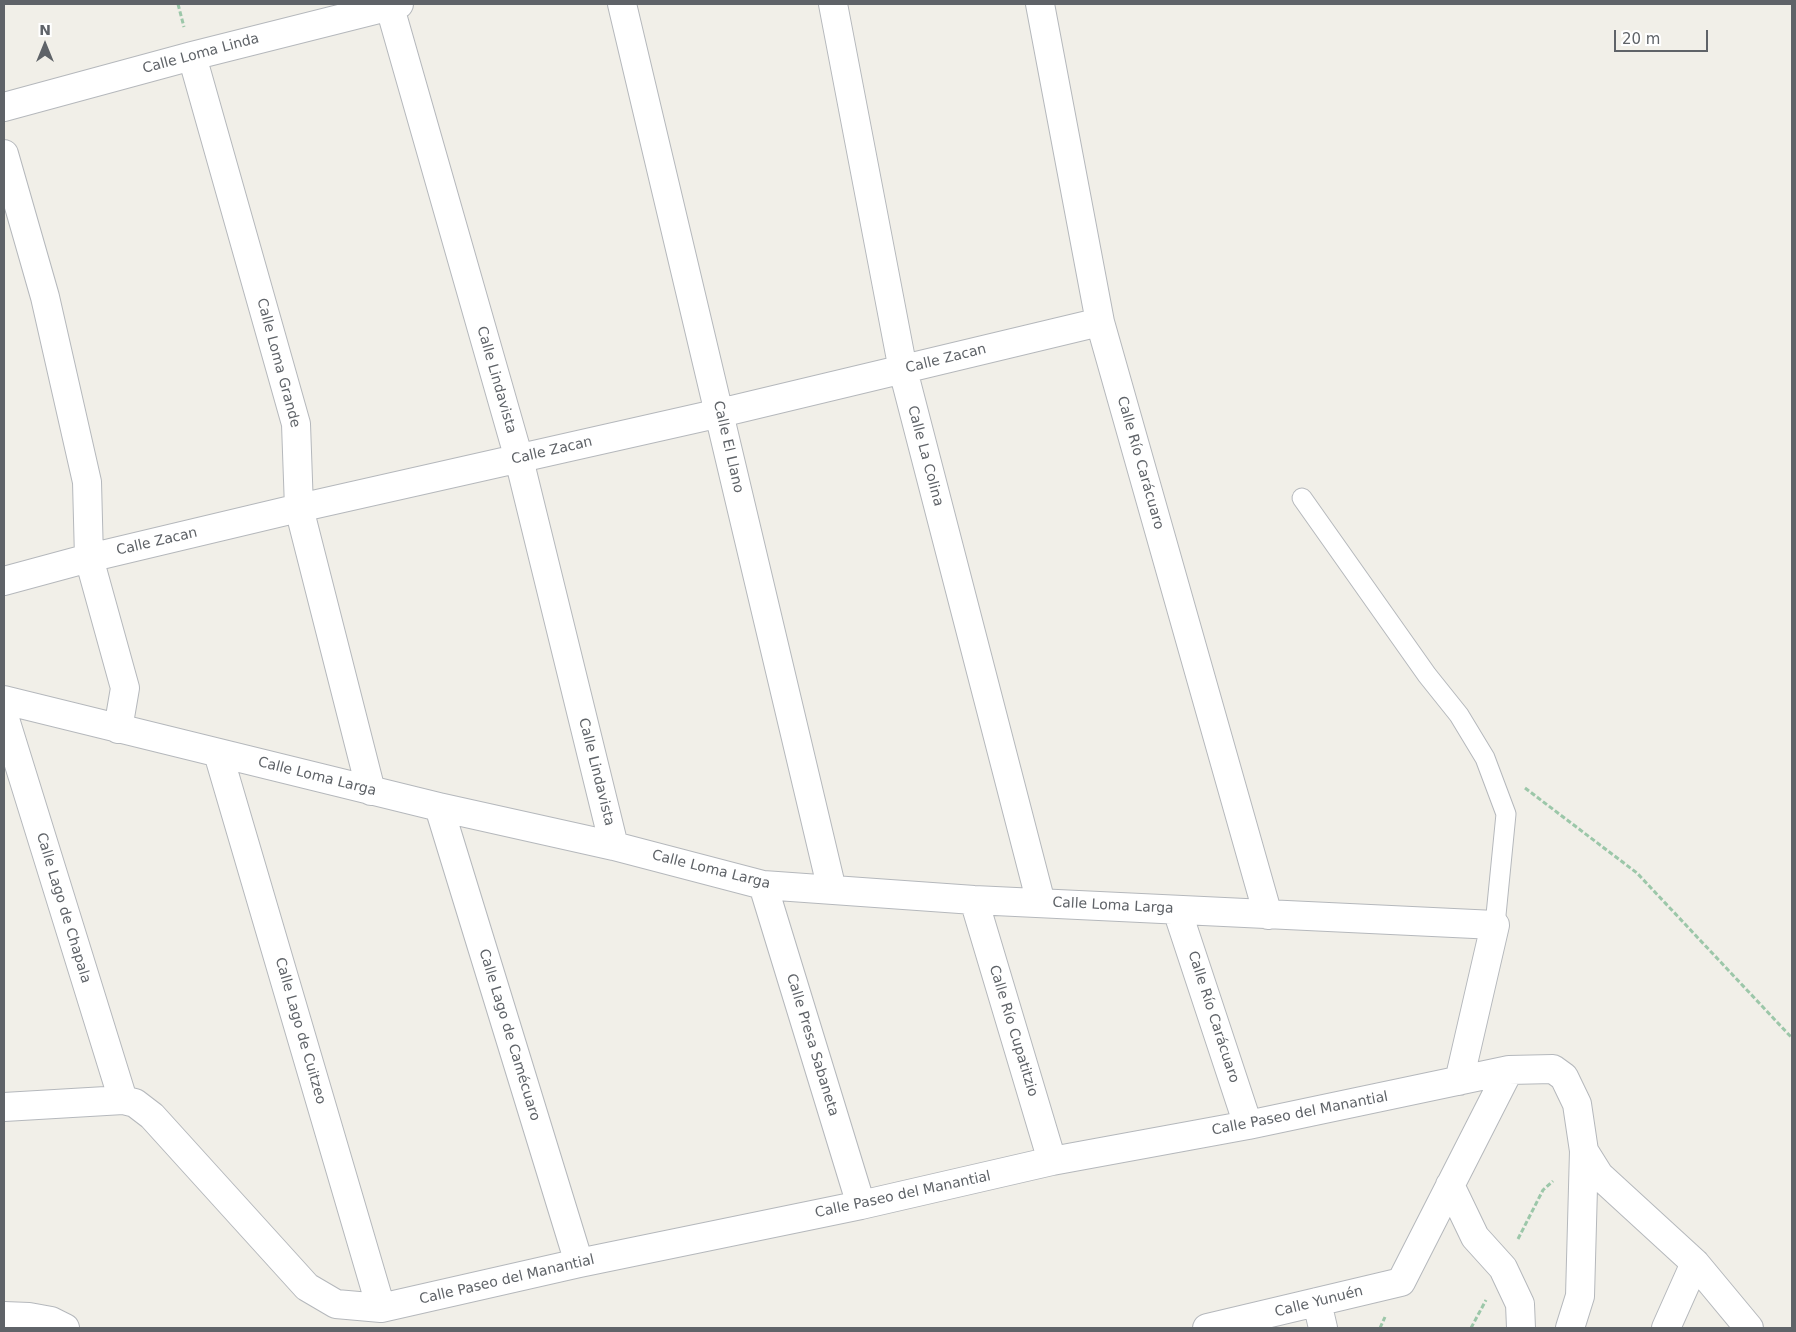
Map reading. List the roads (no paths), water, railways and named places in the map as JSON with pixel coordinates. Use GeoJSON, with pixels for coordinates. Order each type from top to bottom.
{"type":"FeatureCollection","features":[{"type":"Feature","properties":{"kind":"street","name":"Calle Loma Linda"},"geometry":{"type":"LineString","coordinates":[[4,107],[392,4]]}},
{"type":"Feature","properties":{"kind":"street","name":"Calle Lindavista"},"geometry":{"type":"LineString","coordinates":[[392,4],[519,459],[614,846]]}},
{"type":"Feature","properties":{"kind":"street","name":"Calle El Llano"},"geometry":{"type":"LineString","coordinates":[[622,4],[832,890]]}},
{"type":"Feature","properties":{"kind":"street","name":"Calle La Colina"},"geometry":{"type":"LineString","coordinates":[[833,4],[903,370],[1041,902]]}},
{"type":"Feature","properties":{"kind":"street","name":"Calle Río Carácuaro"},"geometry":{"type":"LineString","coordinates":[[1040,4],[1100,322],[1268,915]]}},
{"type":"Feature","properties":{"kind":"street","name":"Calle Loma Grande"},"geometry":{"type":"LineString","coordinates":[[192,56],[296,424],[299,508],[371,791]]}},
{"type":"Feature","properties":{"kind":"street"},"geometry":{"type":"LineString","coordinates":[[4,154],[46,297],[87,482],[89,558],[125,688],[118,729]]}},
{"type":"Feature","properties":{"kind":"street","name":"Calle Zacan"},"geometry":{"type":"LineString","coordinates":[[4,582],[89,558],[299,508],[720,413],[1100,322]]}},
{"type":"Feature","properties":{"kind":"street","name":"Calle Loma Larga"},"geometry":{"type":"LineString","coordinates":[[4,700],[440,808],[614,846],[763,885],[974,900],[1495,925]]}},
{"type":"Feature","properties":{"kind":"street","name":"Calle Lago de Chapala"},"geometry":{"type":"LineString","coordinates":[[4,716],[123,1100]]}},
{"type":"Feature","properties":{"kind":"street","name":"Calle Lago de Cuitzeo"},"geometry":{"type":"LineString","coordinates":[[218,753],[381,1308]]}},
{"type":"Feature","properties":{"kind":"street","name":"Calle Lago de Camécuaro"},"geometry":{"type":"LineString","coordinates":[[440,808],[579,1263]]}},
{"type":"Feature","properties":{"kind":"street","name":"Calle Presa Sabaneta"},"geometry":{"type":"LineString","coordinates":[[763,885],[861,1205]]}},
{"type":"Feature","properties":{"kind":"street","name":"Calle Río Cupatitzio"},"geometry":{"type":"LineString","coordinates":[[974,900],[1052,1161]]}},
{"type":"Feature","properties":{"kind":"street","name":"Calle Río Carácuaro"},"geometry":{"type":"LineString","coordinates":[[1177,910],[1248,1125]]}},
{"type":"Feature","properties":{"kind":"street"},"geometry":{"type":"LineString","coordinates":[[1459,1081],[1495,925]]}},
{"type":"Feature","properties":{"kind":"street","name":"Calle Paseo del Manantial"},"geometry":{"type":"LineString","coordinates":[[4,1107],[123,1100],[135,1103],[152,1116],[307,1287],[336,1304],[381,1308],[579,1263],[861,1205],[1052,1161],[1248,1125],[1509,1070],[1553,1069],[1564,1077],[1577,1104],[1584,1152],[1599,1175],[1695,1263],[1749,1328]]}},
{"type":"Feature","properties":{"kind":"street"},"geometry":{"type":"LineString","coordinates":[[1509,1070],[1450,1185],[1475,1237],[1503,1268],[1520,1304],[1521,1328]]}},
{"type":"Feature","properties":{"kind":"street"},"geometry":{"type":"LineString","coordinates":[[1570,1328],[1580,1296],[1584,1152]]}},
{"type":"Feature","properties":{"kind":"street","name":"Calle Yunuén"},"geometry":{"type":"LineString","coordinates":[[1207,1328],[1401,1282],[1450,1185]]}},
{"type":"Feature","properties":{"kind":"street"},"geometry":{"type":"LineString","coordinates":[[1666,1328],[1695,1263]]}},
{"type":"Feature","properties":{"kind":"street"},"geometry":{"type":"LineString","coordinates":[[1317,1302],[1323,1328]]}},
{"type":"Feature","properties":{"kind":"street"},"geometry":{"type":"LineString","coordinates":[[4,1316],[29,1317],[51,1321],[65,1328]]}},
{"type":"Feature","properties":{"kind":"lane"},"geometry":{"type":"LineString","coordinates":[[1302,498],[1427,675],[1459,715],[1485,758],[1506,814],[1495,925]]}}]}
